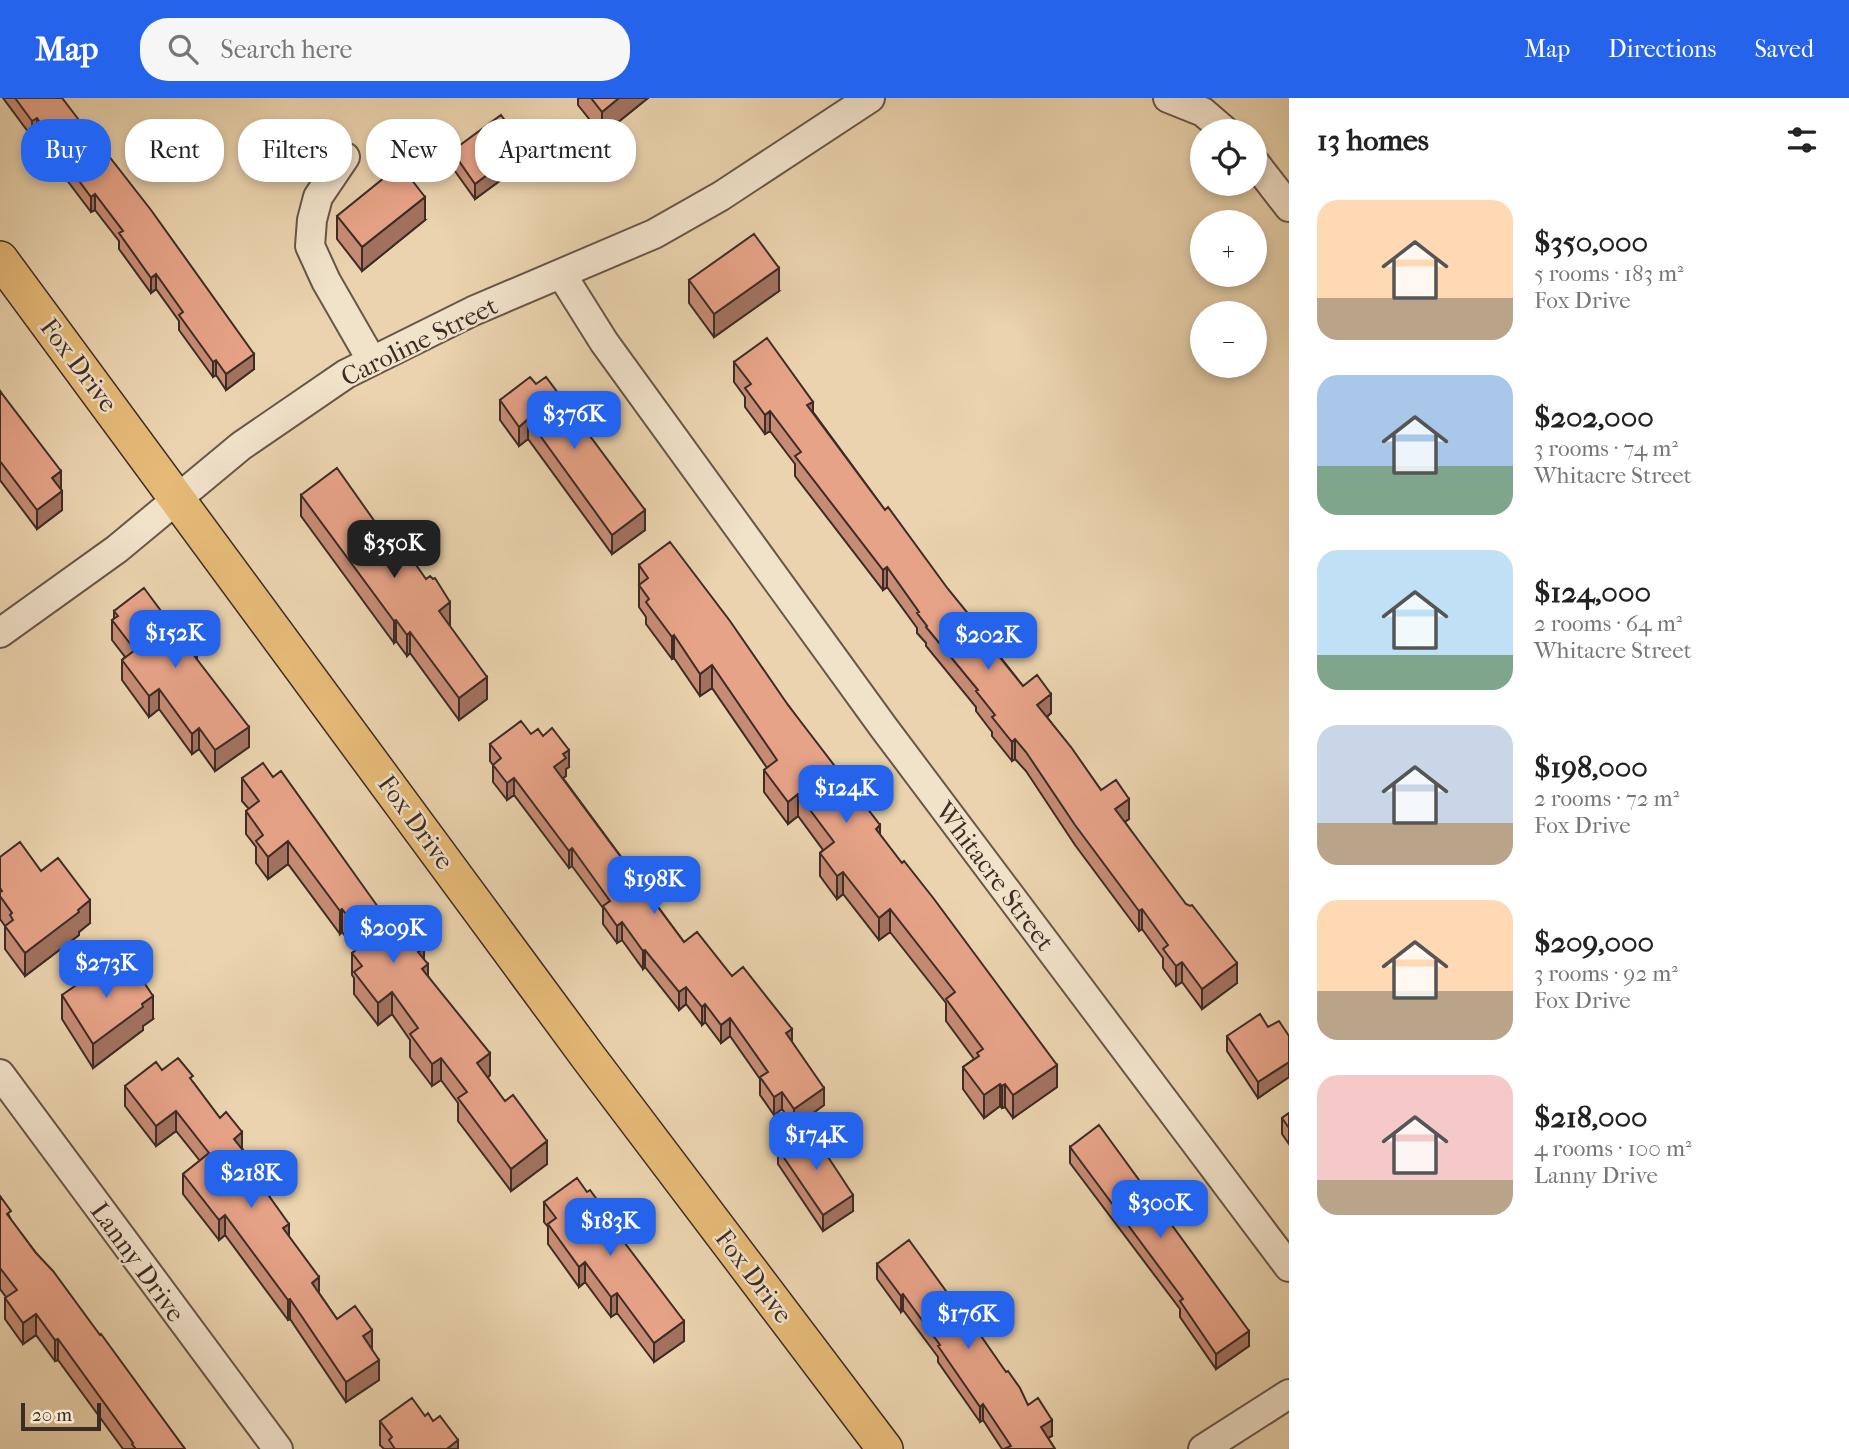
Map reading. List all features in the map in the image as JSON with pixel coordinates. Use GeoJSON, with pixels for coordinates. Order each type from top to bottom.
{"type":"FeatureCollection","features":[{"type":"Feature","properties":{"kind":"main road","name":"Fox Drive"},"geometry":{"type":"LineString","coordinates":[[0,259],[589,1058],[885,1449]]}},
{"type":"Feature","properties":{"kind":"street","name":"Caroline Street"},"geometry":{"type":"LineString","coordinates":[[0,633],[117,549],[241,446],[346,374],[473,311],[562,275],[654,233],[721,196],[870,98]]}},
{"type":"Feature","properties":{"kind":"street"},"geometry":{"type":"LineString","coordinates":[[1168,98],[1203,112],[1211,119]]}},
{"type":"Feature","properties":{"kind":"street"},"geometry":{"type":"LineString","coordinates":[[1267,179],[1289,207]]}},
{"type":"Feature","properties":{"kind":"street"},"geometry":{"type":"LineString","coordinates":[[328,182],[318,197],[312,220],[310,246],[326,281],[372,361]]}},
{"type":"Feature","properties":{"kind":"street","name":"Whitacre Street"},"geometry":{"type":"LineString","coordinates":[[562,275],[604,342],[884,728],[1289,1267]]}},
{"type":"Feature","properties":{"kind":"street","name":"Lanny Drive"},"geometry":{"type":"LineString","coordinates":[[0,1074],[278,1449]]}},
{"type":"Feature","properties":{"kind":"street"},"geometry":{"type":"LineString","coordinates":[[1203,1449],[1289,1394]]}},
{"type":"Feature","properties":{"kind":"building"},"geometry":{"type":"Polygon","coordinates":[[[15,98],[62,98],[78,119],[37,118],[31,119],[15,98]]]}},
{"type":"Feature","properties":{"kind":"building"},"geometry":{"type":"Polygon","coordinates":[[[591,98],[619,98],[602,112],[591,98]]]}},
{"type":"Feature","properties":{"kind":"building"},"geometry":{"type":"Polygon","coordinates":[[[475,134],[475,182],[478,182],[475,184],[461,164],[461,144],[475,134]]]}},
{"type":"Feature","properties":{"kind":"building"},"geometry":{"type":"Polygon","coordinates":[[[111,159],[125,177],[125,182],[129,182],[151,210],[254,354],[226,374],[216,360],[213,362],[179,315],[183,312],[156,274],[151,278],[119,233],[123,231],[95,194],[91,197],[80,182],[111,182],[111,159]]]}},
{"type":"Feature","properties":{"kind":"building"},"geometry":{"type":"Polygon","coordinates":[[[379,182],[413,182],[425,197],[362,247],[337,216],[379,182]]]}},
{"type":"Feature","properties":{"kind":"building"},"geometry":{"type":"Polygon","coordinates":[[[754,234],[779,268],[714,314],[689,280],[754,234]]]}},
{"type":"Feature","properties":{"kind":"building"},"geometry":{"type":"Polygon","coordinates":[[[767,338],[813,402],[807,405],[885,510],[888,507],[948,589],[996,648],[994,650],[1023,686],[1037,675],[1051,694],[1037,705],[1101,790],[1116,780],[1129,799],[1115,809],[1186,904],[1192,905],[1237,963],[1202,989],[1182,962],[1176,966],[1163,949],[1168,945],[1075,825],[1026,752],[1015,739],[1012,742],[992,717],[995,715],[976,691],[978,690],[926,627],[917,613],[919,612],[887,567],[883,570],[795,456],[801,452],[770,411],[765,415],[745,388],[751,384],[734,362],[767,338]]]}},
{"type":"Feature","properties":{"kind":"building"},"geometry":{"type":"Polygon","coordinates":[[[530,377],[536,384],[546,377],[645,510],[612,535],[528,419],[519,427],[500,400],[530,377]]]}},
{"type":"Feature","properties":{"kind":"building"},"geometry":{"type":"Polygon","coordinates":[[[0,391],[61,471],[52,478],[62,491],[37,510],[0,461],[0,391]]]}},
{"type":"Feature","properties":{"kind":"building"},"geometry":{"type":"Polygon","coordinates":[[[337,468],[404,563],[411,558],[426,579],[430,576],[435,578],[450,602],[439,611],[487,677],[459,698],[410,632],[407,635],[396,620],[394,621],[301,495],[337,468]]]}},
{"type":"Feature","properties":{"kind":"building"},"geometry":{"type":"Polygon","coordinates":[[[670,542],[730,621],[788,705],[880,825],[876,829],[934,899],[1057,1065],[1013,1095],[1005,1084],[1000,1084],[984,1095],[963,1067],[979,1056],[977,1053],[983,1049],[946,999],[955,992],[890,909],[879,918],[843,872],[837,876],[820,853],[834,842],[798,794],[788,802],[764,770],[777,760],[712,665],[700,674],[674,635],[672,637],[646,602],[649,599],[639,585],[648,578],[639,565],[670,542]]]}},
{"type":"Feature","properties":{"kind":"building"},"geometry":{"type":"Polygon","coordinates":[[[144,588],[170,623],[178,617],[197,643],[189,649],[249,727],[215,750],[199,728],[192,734],[159,689],[149,696],[122,660],[135,650],[112,620],[118,616],[114,611],[144,588]]]}},
{"type":"Feature","properties":{"kind":"building"},"geometry":{"type":"Polygon","coordinates":[[[521,721],[531,734],[538,729],[543,736],[552,728],[569,750],[563,754],[566,758],[554,767],[684,942],[697,932],[732,976],[743,967],[792,1029],[786,1033],[824,1088],[794,1109],[782,1092],[774,1097],[760,1077],[768,1072],[730,1018],[721,1025],[705,1004],[702,1007],[686,987],[679,992],[622,922],[617,926],[603,906],[610,901],[572,848],[569,851],[514,778],[507,783],[493,765],[501,758],[490,744],[521,721]]]}},
{"type":"Feature","properties":{"kind":"building"},"geometry":{"type":"Polygon","coordinates":[[[263,763],[273,777],[281,771],[393,928],[404,921],[424,948],[418,952],[428,964],[422,969],[490,1053],[477,1063],[505,1101],[513,1095],[547,1141],[511,1169],[458,1098],[467,1092],[441,1058],[432,1064],[410,1034],[418,1028],[392,992],[378,1003],[354,972],[362,966],[352,953],[367,942],[342,909],[340,911],[288,841],[268,857],[256,841],[263,835],[246,811],[259,801],[242,778],[263,763]]]}},
{"type":"Feature","properties":{"kind":"building"},"geometry":{"type":"Polygon","coordinates":[[[20,842],[41,871],[58,858],[90,900],[79,912],[25,953],[5,926],[13,920],[10,915],[12,913],[0,896],[0,857],[20,842]]]}},
{"type":"Feature","properties":{"kind":"building"},"geometry":{"type":"Polygon","coordinates":[[[111,961],[120,975],[122,973],[126,978],[134,972],[139,975],[153,996],[142,1004],[143,1007],[93,1044],[62,995],[111,961]]]}},
{"type":"Feature","properties":{"kind":"building"},"geometry":{"type":"Polygon","coordinates":[[[1260,1014],[1268,1027],[1279,1021],[1289,1036],[1289,1062],[1258,1082],[1227,1036],[1260,1014]]]}},
{"type":"Feature","properties":{"kind":"building"},"geometry":{"type":"Polygon","coordinates":[[[178,1058],[220,1118],[226,1112],[242,1132],[234,1139],[270,1184],[264,1189],[289,1224],[283,1228],[319,1277],[312,1283],[337,1319],[355,1306],[372,1330],[363,1336],[379,1360],[346,1382],[290,1299],[288,1300],[225,1215],[219,1220],[183,1174],[209,1153],[176,1111],[156,1126],[125,1086],[156,1062],[162,1070],[178,1058]]]}},
{"type":"Feature","properties":{"kind":"building"},"geometry":{"type":"Polygon","coordinates":[[[1289,1113],[1289,1128],[1282,1118],[1289,1113]]]}},
{"type":"Feature","properties":{"kind":"building"},"geometry":{"type":"Polygon","coordinates":[[[1099,1125],[1249,1331],[1216,1354],[1180,1301],[1183,1299],[1070,1147],[1099,1125]]]}},
{"type":"Feature","properties":{"kind":"building"},"geometry":{"type":"Polygon","coordinates":[[[809,1128],[853,1195],[823,1215],[778,1149],[809,1128]]]}},
{"type":"Feature","properties":{"kind":"building"},"geometry":{"type":"Polygon","coordinates":[[[577,1178],[587,1192],[590,1190],[606,1212],[603,1214],[684,1321],[654,1343],[617,1293],[611,1297],[585,1262],[579,1267],[548,1224],[556,1218],[544,1202],[577,1178]]]}},
{"type":"Feature","properties":{"kind":"building"},"geometry":{"type":"Polygon","coordinates":[[[0,1196],[11,1211],[7,1214],[101,1334],[185,1449],[136,1449],[58,1339],[55,1340],[36,1314],[23,1323],[5,1298],[17,1290],[0,1268],[0,1196]]]}},
{"type":"Feature","properties":{"kind":"building"},"geometry":{"type":"Polygon","coordinates":[[[909,1240],[1006,1372],[1008,1371],[1028,1405],[1038,1398],[1052,1420],[1041,1427],[1055,1449],[1006,1448],[1011,1446],[983,1404],[980,1407],[938,1346],[940,1345],[903,1294],[901,1296],[877,1264],[909,1240]]]}},
{"type":"Feature","properties":{"kind":"building"},"geometry":{"type":"Polygon","coordinates":[[[412,1398],[425,1416],[428,1413],[433,1421],[440,1416],[458,1440],[449,1449],[395,1449],[389,1440],[392,1437],[380,1421],[412,1398]]]}}]}
